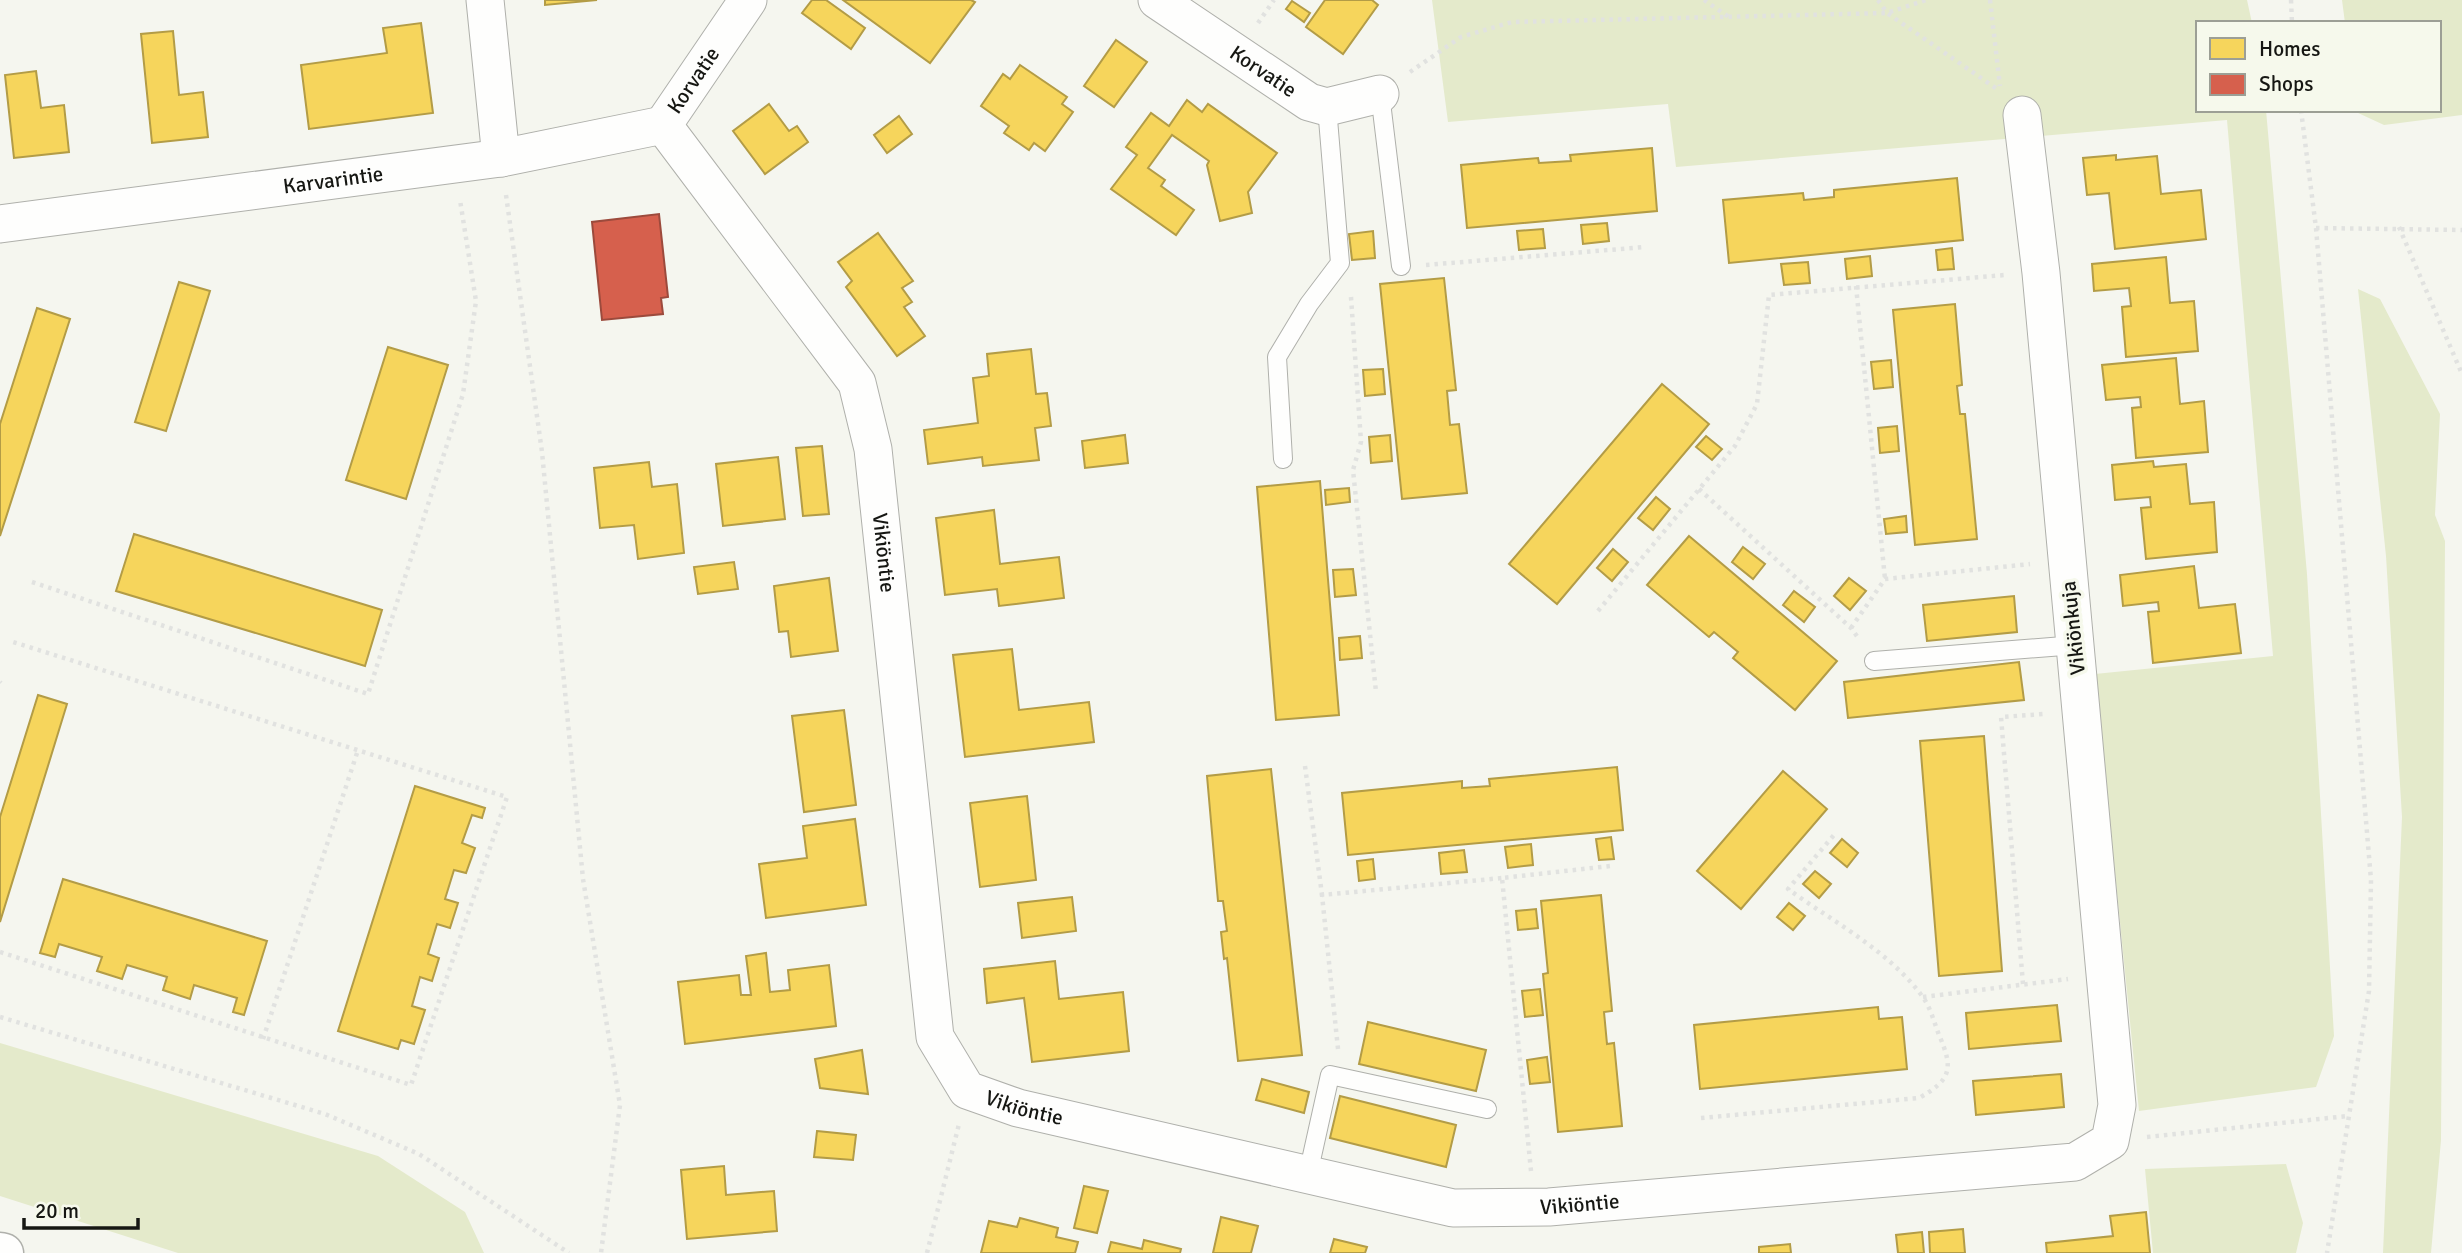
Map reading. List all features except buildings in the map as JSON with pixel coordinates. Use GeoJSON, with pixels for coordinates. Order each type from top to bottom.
{"type":"FeatureCollection","features":[{"type":"Feature","properties":{"kind":"street"},"geometry":{"type":"LineString","coordinates":[[485,0],[501,158]]}},
{"type":"Feature","properties":{"kind":"street","name":"Korvatie"},"geometry":{"type":"LineString","coordinates":[[663,125],[748,0]]}},
{"type":"Feature","properties":{"kind":"street","name":"Korvatie"},"geometry":{"type":"LineString","coordinates":[[1157,0],[1298,96],[1327,107]]}},
{"type":"Feature","properties":{"kind":"street"},"geometry":{"type":"LineString","coordinates":[[1327,107],[1380,94]]}},
{"type":"Feature","properties":{"kind":"street","name":"Vikiönkuja"},"geometry":{"type":"LineString","coordinates":[[2022,114],[2041,273],[2117,1105],[2110,1141]]}},
{"type":"Feature","properties":{"kind":"street","name":"Karvarintie"},"geometry":{"type":"LineString","coordinates":[[0,224],[501,158],[663,125]]}},
{"type":"Feature","properties":{"kind":"street","name":"Vikiöntie"},"geometry":{"type":"LineString","coordinates":[[663,125],[857,383],[873,449],[935,1037],[967,1090],[1018,1108],[1453,1208],[1534,1206],[2075,1162],[2110,1141]]}},
{"type":"Feature","properties":{"kind":"lane"},"geometry":{"type":"LineString","coordinates":[[1380,94],[1401,267]]}},
{"type":"Feature","properties":{"kind":"lane"},"geometry":{"type":"LineString","coordinates":[[1283,459],[1277,357],[1309,304],[1340,263],[1327,107]]}},
{"type":"Feature","properties":{"kind":"lane"},"geometry":{"type":"LineString","coordinates":[[1874,661],[2076,645]]}},
{"type":"Feature","properties":{"kind":"lane"},"geometry":{"type":"LineString","coordinates":[[1308,1174],[1330,1074],[1487,1109]]}},
{"type":"Feature","properties":{"kind":"path"},"geometry":{"type":"LineString","coordinates":[[1704,0],[1729,17]]}},
{"type":"Feature","properties":{"kind":"path"},"geometry":{"type":"LineString","coordinates":[[1878,0],[1887,13],[2001,92],[1990,0]]}},
{"type":"Feature","properties":{"kind":"path"},"geometry":{"type":"LineString","coordinates":[[1380,94],[1461,37],[1512,22],[1887,13],[1926,0]]}},
{"type":"Feature","properties":{"kind":"path"},"geometry":{"type":"LineString","coordinates":[[2291,0],[2292,21]]}},
{"type":"Feature","properties":{"kind":"path"},"geometry":{"type":"LineString","coordinates":[[2301,112],[2316,228],[2371,880],[2369,991],[2328,1253]]}},
{"type":"Feature","properties":{"kind":"path"},"geometry":{"type":"LineString","coordinates":[[501,158],[542,452],[583,879],[620,1105],[601,1253]]}},
{"type":"Feature","properties":{"kind":"path"},"geometry":{"type":"LineString","coordinates":[[32,582],[368,694],[463,394],[476,300],[454,165]]}},
{"type":"Feature","properties":{"kind":"path"},"geometry":{"type":"LineString","coordinates":[[2316,228],[2462,230]]}},
{"type":"Feature","properties":{"kind":"path"},"geometry":{"type":"LineString","coordinates":[[2399,228],[2462,374]]}},
{"type":"Feature","properties":{"kind":"path"},"geometry":{"type":"LineString","coordinates":[[1401,267],[1645,247]]}},
{"type":"Feature","properties":{"kind":"path"},"geometry":{"type":"LineString","coordinates":[[1598,611],[1735,446],[1757,404],[1769,295],[2041,273]]}},
{"type":"Feature","properties":{"kind":"path"},"geometry":{"type":"LineString","coordinates":[[1699,489],[1851,628],[1885,579],[1856,286]]}},
{"type":"Feature","properties":{"kind":"path"},"geometry":{"type":"LineString","coordinates":[[1350,289],[1361,442],[1353,470],[1376,692]]}},
{"type":"Feature","properties":{"kind":"path"},"geometry":{"type":"LineString","coordinates":[[1885,579],[2066,561]]}},
{"type":"Feature","properties":{"kind":"path"},"geometry":{"type":"LineString","coordinates":[[0,952],[411,1085],[507,797],[13,642]]}},
{"type":"Feature","properties":{"kind":"path"},"geometry":{"type":"LineString","coordinates":[[2023,984],[2001,717],[2082,711]]}},
{"type":"Feature","properties":{"kind":"path"},"geometry":{"type":"LineString","coordinates":[[263,1039],[358,750]]}},
{"type":"Feature","properties":{"kind":"path"},"geometry":{"type":"LineString","coordinates":[[1305,766],[1339,1060],[1330,1074]]}},
{"type":"Feature","properties":{"kind":"path"},"geometry":{"type":"LineString","coordinates":[[1701,1118],[1919,1098],[1941,1086],[1950,1067],[1923,996],[1877,952],[1788,890],[1834,835]]}},
{"type":"Feature","properties":{"kind":"path"},"geometry":{"type":"LineString","coordinates":[[1322,895],[1610,866]]}},
{"type":"Feature","properties":{"kind":"path"},"geometry":{"type":"LineString","coordinates":[[1502,878],[1534,1206]]}},
{"type":"Feature","properties":{"kind":"path"},"geometry":{"type":"LineString","coordinates":[[1923,996],[2105,974]]}},
{"type":"Feature","properties":{"kind":"path"},"geometry":{"type":"LineString","coordinates":[[0,1017],[325,1114],[419,1154],[569,1253]]}},
{"type":"Feature","properties":{"kind":"path"},"geometry":{"type":"LineString","coordinates":[[927,1253],[967,1090]]}},
{"type":"Feature","properties":{"kind":"path"},"geometry":{"type":"LineString","coordinates":[[2110,1141],[2348,1116]]}},
{"type":"Feature","properties":{"kind":"green space"},"geometry":{"type":"Polygon","coordinates":[[[1432,0],[2247,0],[2252,21],[2196,21],[2196,112],[2266,112],[2307,574],[2334,1036],[2316,1087],[2139,1111],[2095,674],[2273,656],[2227,120],[1676,167],[1668,104],[1448,122],[1432,0]]]}},
{"type":"Feature","properties":{"kind":"green space"},"geometry":{"type":"Polygon","coordinates":[[[2342,0],[2462,0],[2462,115],[2384,125],[2356,112],[2441,112],[2441,21],[2345,21],[2342,0]]]}},
{"type":"Feature","properties":{"kind":"green space"},"geometry":{"type":"Polygon","coordinates":[[[2358,289],[2380,299],[2440,414],[2435,515],[2445,541],[2441,1140],[2431,1253],[2383,1253],[2402,817],[2386,556],[2358,289]]]}},
{"type":"Feature","properties":{"kind":"green space"},"geometry":{"type":"Polygon","coordinates":[[[0,1043],[378,1156],[465,1212],[484,1253],[178,1253],[0,1196],[0,1043]]]}},
{"type":"Feature","properties":{"kind":"green space"},"geometry":{"type":"Polygon","coordinates":[[[2286,1164],[2303,1223],[2296,1253],[2153,1253],[2145,1169],[2286,1164]]]}}]}
